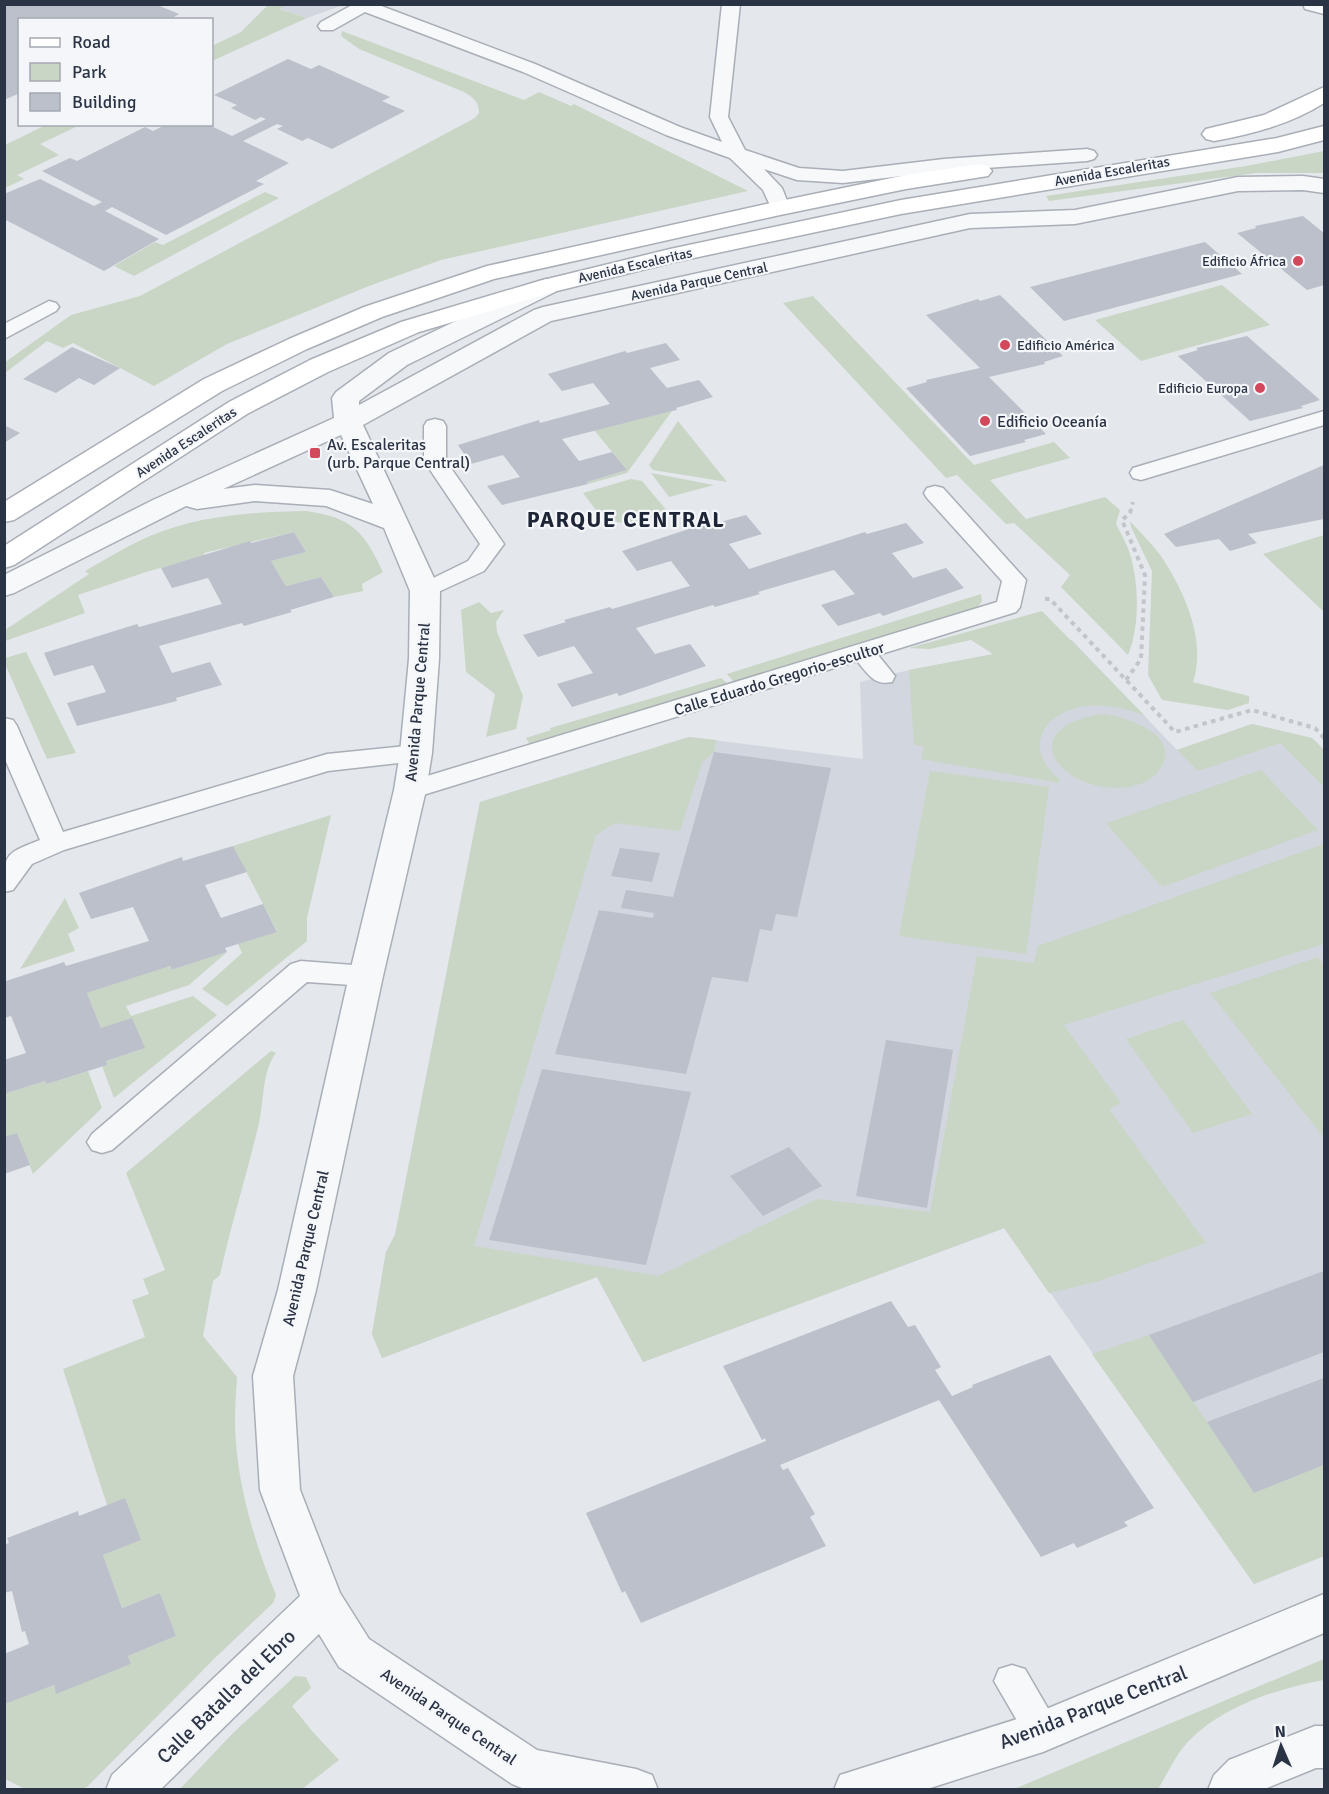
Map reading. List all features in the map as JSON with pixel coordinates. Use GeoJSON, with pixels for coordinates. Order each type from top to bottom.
{"type":"FeatureCollection","features":[{"type":"Feature","properties":{"kind":"street"},"geometry":{"type":"LineString","coordinates":[[1313,4],[1324,8]]}},
{"type":"Feature","properties":{"kind":"street","name":"Avenida Escaleritas"},"geometry":{"type":"LineString","coordinates":[[4,514],[213,385],[298,344],[373,312],[488,273],[906,182],[1244,129],[1294,112],[1324,94]]}},
{"type":"Feature","properties":{"kind":"street","name":"Avenida Escaleritas"},"geometry":{"type":"LineString","coordinates":[[4,559],[238,408],[319,366],[411,327],[548,286],[693,251],[901,207],[1278,145],[1324,133]]}},
{"type":"Feature","properties":{"kind":"street","name":"Avenida Parque Central"},"geometry":{"type":"LineString","coordinates":[[4,587],[163,506],[348,422],[543,315],[970,221],[1076,217],[1238,184],[1303,183],[1324,186]]}},
{"type":"Feature","properties":{"kind":"street","name":"Avenida Parque Central"},"geometry":{"type":"LineString","coordinates":[[987,192],[992,203],[1011,211],[1076,217]]}},
{"type":"Feature","properties":{"kind":"street","name":"Avenida Parque Central"},"geometry":{"type":"LineString","coordinates":[[548,286],[398,359],[345,398],[348,422],[425,591],[424,659],[416,753],[410,790],[366,976],[297,1290],[273,1376],[280,1490],[323,1602],[354,1653],[528,1769],[636,1790]]}},
{"type":"Feature","properties":{"kind":"street","name":"Avenida Parque Central"},"geometry":{"type":"LineString","coordinates":[[163,506],[255,493],[330,498],[394,522]]}},
{"type":"Feature","properties":{"kind":"street","name":"Calle Batalla del Ebro"},"geometry":{"type":"LineString","coordinates":[[128,1790],[323,1602]]}},
{"type":"Feature","properties":{"kind":"street","name":"Avenida Parque Central"},"geometry":{"type":"LineString","coordinates":[[856,1790],[1043,1731],[1324,1613]]}},
{"type":"Feature","properties":{"kind":"street"},"geometry":{"type":"LineString","coordinates":[[1230,1790],[1245,1775],[1315,1747],[1324,1747]]}},
{"type":"Feature","properties":{"kind":"lane"},"geometry":{"type":"LineString","coordinates":[[731,4],[719,117],[737,154],[772,188],[780,208]]}},
{"type":"Feature","properties":{"kind":"lane"},"geometry":{"type":"LineString","coordinates":[[327,26],[362,5],[529,68],[673,131],[797,174],[843,177],[944,165],[1087,155]]}},
{"type":"Feature","properties":{"kind":"lane"},"geometry":{"type":"LineString","coordinates":[[4,317],[49,307],[4,333]]}},
{"type":"Feature","properties":{"kind":"lane"},"geometry":{"type":"LineString","coordinates":[[1141,473],[1324,418]]}},
{"type":"Feature","properties":{"kind":"lane"},"geometry":{"type":"LineString","coordinates":[[425,591],[476,566],[492,544],[435,461],[435,426]]}},
{"type":"Feature","properties":{"kind":"lane","name":"Calle Eduardo Gregorio-escultor"},"geometry":{"type":"LineString","coordinates":[[410,790],[1008,607],[1014,580],[935,493]]}},
{"type":"Feature","properties":{"kind":"lane"},"geometry":{"type":"LineString","coordinates":[[862,652],[883,676]]}},
{"type":"Feature","properties":{"kind":"lane"},"geometry":{"type":"LineString","coordinates":[[4,726],[55,844]]}},
{"type":"Feature","properties":{"kind":"lane"},"geometry":{"type":"LineString","coordinates":[[4,883],[23,857],[55,844],[327,763],[416,753]]}},
{"type":"Feature","properties":{"kind":"lane"},"geometry":{"type":"LineString","coordinates":[[102,1142],[301,971],[366,976]]}},
{"type":"Feature","properties":{"kind":"lane"},"geometry":{"type":"LineString","coordinates":[[1012,1681],[1043,1731]]}},
{"type":"Feature","properties":{"kind":"path"},"geometry":{"type":"LineString","coordinates":[[1126,680],[1141,658],[1145,575],[1122,520],[1130,513],[1133,501]]}},
{"type":"Feature","properties":{"kind":"path"},"geometry":{"type":"LineString","coordinates":[[1050,598],[1175,732],[1252,710],[1315,728],[1324,738]]}},
{"type":"Feature","properties":{"kind":"shaded area"},"geometry":{"type":"Polygon","coordinates":[[[268,5],[343,5],[307,18],[268,5]]]}},
{"type":"Feature","properties":{"kind":"shaded area"},"geometry":{"type":"Polygon","coordinates":[[[1072,640],[1177,750],[1252,724],[1312,738],[1324,750],[1324,1556],[1254,1584],[1005,1228],[643,1362],[597,1277],[382,1358],[372,1334],[386,1252],[395,1235],[480,802],[689,737],[863,759],[860,682],[909,670],[1072,640]]]}},
{"type":"Feature","properties":{"kind":"green space"},"geometry":{"type":"Polygon","coordinates":[[[268,5],[286,5],[279,9],[307,18],[213,61],[213,46],[241,32],[268,5]]]}},
{"type":"Feature","properties":{"kind":"green space"},"geometry":{"type":"Polygon","coordinates":[[[342,31],[524,100],[539,92],[571,106],[574,104],[748,191],[441,260],[369,286],[227,344],[154,386],[73,343],[63,348],[47,341],[5,373],[4,363],[71,315],[140,296],[475,118],[479,113],[478,106],[471,96],[359,49],[341,36],[342,31]]]}},
{"type":"Feature","properties":{"kind":"green space"},"geometry":{"type":"Polygon","coordinates":[[[44,126],[78,126],[40,144],[59,155],[17,175],[24,179],[5,188],[5,145],[44,126]]]}},
{"type":"Feature","properties":{"kind":"green space"},"geometry":{"type":"Polygon","coordinates":[[[1324,151],[1324,173],[1256,173],[1049,201],[1046,196],[1246,166],[1324,151]]]}},
{"type":"Feature","properties":{"kind":"green space"},"geometry":{"type":"Polygon","coordinates":[[[265,192],[279,198],[134,276],[114,266],[155,242],[163,245],[265,192]]]}},
{"type":"Feature","properties":{"kind":"green space"},"geometry":{"type":"Polygon","coordinates":[[[1222,285],[1270,325],[1141,361],[1095,320],[1222,285]]]}},
{"type":"Feature","properties":{"kind":"green space"},"geometry":{"type":"Polygon","coordinates":[[[813,296],[974,465],[1054,442],[1070,458],[990,480],[1026,519],[1105,497],[1120,510],[1116,524],[1130,554],[1137,605],[1135,631],[1128,655],[1061,587],[1070,575],[1014,523],[1006,524],[957,475],[946,478],[783,303],[813,296]]]}},
{"type":"Feature","properties":{"kind":"green space"},"geometry":{"type":"Polygon","coordinates":[[[672,411],[627,473],[588,484],[587,482],[627,470],[594,430],[672,411]]]}},
{"type":"Feature","properties":{"kind":"green space"},"geometry":{"type":"Polygon","coordinates":[[[678,421],[727,482],[653,470],[649,465],[678,421]]]}},
{"type":"Feature","properties":{"kind":"green space"},"geometry":{"type":"Polygon","coordinates":[[[651,473],[714,485],[669,497],[651,473]]]}},
{"type":"Feature","properties":{"kind":"green space"},"geometry":{"type":"Polygon","coordinates":[[[631,479],[642,481],[668,512],[626,524],[602,518],[583,493],[631,479]]]}},
{"type":"Feature","properties":{"kind":"green space"},"geometry":{"type":"Polygon","coordinates":[[[307,511],[336,518],[346,523],[363,537],[370,547],[383,572],[362,584],[363,591],[334,597],[321,577],[286,586],[271,561],[306,552],[294,532],[204,553],[205,556],[149,571],[78,595],[85,613],[5,641],[5,630],[89,574],[85,571],[150,536],[207,519],[267,512],[307,511]]]}},
{"type":"Feature","properties":{"kind":"green space"},"geometry":{"type":"Polygon","coordinates":[[[1130,521],[1161,556],[1185,600],[1191,616],[1197,650],[1197,666],[1193,682],[1249,696],[1249,703],[1228,710],[1162,700],[1148,675],[1152,571],[1130,521]]]}},
{"type":"Feature","properties":{"kind":"green space"},"geometry":{"type":"Polygon","coordinates":[[[1324,535],[1324,612],[1263,554],[1324,535]]]}},
{"type":"Feature","properties":{"kind":"green space"},"geometry":{"type":"Polygon","coordinates":[[[981,594],[982,601],[977,608],[734,682],[727,674],[981,594]]]}},
{"type":"Feature","properties":{"kind":"green space"},"geometry":{"type":"Polygon","coordinates":[[[479,602],[491,613],[504,610],[496,622],[497,632],[523,696],[516,729],[486,737],[495,694],[466,672],[461,610],[479,602]]]}},
{"type":"Feature","properties":{"kind":"green space"},"geometry":{"type":"Polygon","coordinates":[[[1042,611],[1144,715],[1115,707],[1085,706],[1057,716],[1042,734],[1040,745],[1048,768],[1059,779],[1059,783],[921,759],[924,746],[914,745],[909,670],[993,654],[971,640],[930,649],[909,648],[1042,611]]]}},
{"type":"Feature","properties":{"kind":"green space"},"geometry":{"type":"Polygon","coordinates":[[[26,652],[76,753],[47,759],[5,664],[5,658],[26,652]]]}},
{"type":"Feature","properties":{"kind":"green space"},"geometry":{"type":"Polygon","coordinates":[[[721,678],[728,684],[530,745],[526,738],[551,730],[550,728],[721,678]]]}},
{"type":"Feature","properties":{"kind":"green space"},"geometry":{"type":"Polygon","coordinates":[[[1105,714],[1139,724],[1159,738],[1164,747],[1165,757],[1160,769],[1152,778],[1128,787],[1101,786],[1076,778],[1056,760],[1052,749],[1053,739],[1059,731],[1080,719],[1105,714]]]}},
{"type":"Feature","properties":{"kind":"green space"},"geometry":{"type":"Polygon","coordinates":[[[1252,724],[1312,738],[1324,750],[1324,787],[1280,743],[1198,771],[1177,750],[1252,724]]]}},
{"type":"Feature","properties":{"kind":"green space"},"geometry":{"type":"Polygon","coordinates":[[[689,737],[716,740],[714,752],[702,763],[680,831],[615,823],[596,835],[474,1246],[659,1276],[817,1199],[930,1212],[977,956],[1034,963],[1038,946],[1324,844],[1324,944],[1064,1025],[1121,1103],[1109,1109],[1206,1243],[1099,1281],[1049,1293],[1004,1228],[643,1362],[597,1277],[382,1358],[372,1334],[386,1252],[395,1235],[480,802],[689,737]]]}},
{"type":"Feature","properties":{"kind":"green space"},"geometry":{"type":"Polygon","coordinates":[[[1261,770],[1318,830],[1162,887],[1106,823],[1261,770]]]}},
{"type":"Feature","properties":{"kind":"green space"},"geometry":{"type":"Polygon","coordinates":[[[930,771],[1049,787],[1026,954],[899,936],[930,771]]]}},
{"type":"Feature","properties":{"kind":"green space"},"geometry":{"type":"Polygon","coordinates":[[[331,815],[307,918],[307,941],[227,1006],[202,989],[242,953],[238,944],[277,931],[233,846],[331,815]]]}},
{"type":"Feature","properties":{"kind":"green space"},"geometry":{"type":"Polygon","coordinates":[[[65,898],[79,928],[68,934],[75,951],[20,969],[65,898]]]}},
{"type":"Feature","properties":{"kind":"green space"},"geometry":{"type":"Polygon","coordinates":[[[227,952],[189,985],[126,1006],[131,1016],[193,996],[217,1015],[114,1098],[102,1066],[106,1061],[145,1048],[101,1028],[87,993],[169,966],[171,970],[227,952]]]}},
{"type":"Feature","properties":{"kind":"green space"},"geometry":{"type":"Polygon","coordinates":[[[1318,957],[1324,965],[1324,1138],[1210,993],[1318,957]]]}},
{"type":"Feature","properties":{"kind":"green space"},"geometry":{"type":"Polygon","coordinates":[[[1183,1020],[1252,1114],[1193,1133],[1126,1039],[1183,1020]]]}},
{"type":"Feature","properties":{"kind":"green space"},"geometry":{"type":"Polygon","coordinates":[[[271,1051],[276,1053],[268,1068],[259,1123],[220,1275],[213,1281],[203,1336],[237,1377],[235,1423],[239,1467],[260,1554],[276,1595],[273,1603],[87,1787],[78,1790],[25,1789],[5,1779],[4,1704],[54,1685],[56,1693],[131,1664],[128,1656],[176,1636],[160,1593],[122,1608],[103,1555],[140,1540],[107,1505],[63,1369],[145,1337],[132,1300],[149,1294],[143,1279],[165,1270],[126,1173],[271,1051]]]}},
{"type":"Feature","properties":{"kind":"green space"},"geometry":{"type":"Polygon","coordinates":[[[88,1071],[102,1108],[33,1174],[17,1133],[5,1137],[4,1094],[88,1071]]]}},
{"type":"Feature","properties":{"kind":"green space"},"geometry":{"type":"Polygon","coordinates":[[[1149,1335],[1254,1493],[1324,1465],[1324,1556],[1254,1584],[1092,1354],[1149,1335]]]}},
{"type":"Feature","properties":{"kind":"green space"},"geometry":{"type":"Polygon","coordinates":[[[1324,1659],[1324,1680],[1264,1696],[1225,1713],[1208,1725],[1179,1753],[1158,1789],[1014,1789],[1324,1659]]]}},
{"type":"Feature","properties":{"kind":"green space"},"geometry":{"type":"Polygon","coordinates":[[[295,1676],[306,1677],[311,1688],[292,1706],[339,1760],[302,1789],[180,1789],[234,1732],[295,1676]]]}},
{"type":"Feature","properties":{"kind":"building"},"geometry":{"type":"Polygon","coordinates":[[[4,4],[155,4],[179,14],[172,18],[18,18],[18,94],[4,100],[4,4]]]}},
{"type":"Feature","properties":{"kind":"building"},"geometry":{"type":"Polygon","coordinates":[[[288,59],[311,69],[319,65],[390,97],[382,101],[405,111],[332,149],[308,138],[302,141],[277,129],[283,126],[277,124],[243,141],[289,163],[256,181],[264,184],[166,235],[112,207],[105,211],[159,239],[104,271],[4,219],[4,194],[40,179],[94,206],[102,202],[42,171],[70,158],[77,161],[145,127],[153,131],[163,126],[211,126],[232,136],[266,119],[261,117],[255,120],[231,108],[237,105],[214,95],[288,59]]]}},
{"type":"Feature","properties":{"kind":"building","name":"Edificio África"},"geometry":{"type":"Polygon","coordinates":[[[1303,216],[1324,233],[1324,285],[1307,290],[1237,233],[1256,228],[1255,226],[1303,216]]]}},
{"type":"Feature","properties":{"kind":"building"},"geometry":{"type":"Polygon","coordinates":[[[1205,242],[1242,274],[1064,321],[1030,287],[1205,242]]]}},
{"type":"Feature","properties":{"kind":"building"},"geometry":{"type":"Polygon","coordinates":[[[1000,295],[1063,356],[1044,362],[1045,364],[989,377],[1046,434],[1024,440],[1026,442],[970,456],[906,388],[927,382],[926,380],[980,368],[926,315],[978,299],[980,301],[1000,295]]]}},
{"type":"Feature","properties":{"kind":"building","name":"Edificio Europa"},"geometry":{"type":"Polygon","coordinates":[[[1247,336],[1320,400],[1301,406],[1303,408],[1250,421],[1178,356],[1198,350],[1196,348],[1247,336]]]}},
{"type":"Feature","properties":{"kind":"building"},"geometry":{"type":"Polygon","coordinates":[[[666,343],[680,360],[650,368],[667,388],[699,380],[713,397],[676,408],[677,410],[562,439],[579,461],[612,452],[627,470],[587,482],[588,484],[502,505],[487,486],[520,477],[503,455],[471,464],[458,445],[539,420],[540,423],[610,404],[593,383],[562,391],[548,374],[625,351],[627,353],[666,343]]]}},
{"type":"Feature","properties":{"kind":"building"},"geometry":{"type":"Polygon","coordinates":[[[72,347],[120,368],[94,385],[79,378],[56,393],[23,379],[72,347]]]}},
{"type":"Feature","properties":{"kind":"building"},"geometry":{"type":"Polygon","coordinates":[[[4,425],[20,433],[4,443],[4,425]]]}},
{"type":"Feature","properties":{"kind":"building"},"geometry":{"type":"Polygon","coordinates":[[[1324,465],[1324,519],[1248,534],[1257,543],[1230,551],[1219,539],[1176,547],[1164,534],[1324,465]]]}},
{"type":"Feature","properties":{"kind":"building"},"geometry":{"type":"Polygon","coordinates":[[[746,515],[762,534],[729,544],[749,569],[865,532],[867,534],[906,523],[924,543],[892,553],[913,578],[946,568],[964,588],[883,616],[880,613],[838,626],[821,605],[855,594],[834,570],[758,592],[760,594],[715,607],[713,605],[636,628],[655,654],[690,644],[706,666],[619,696],[617,693],[572,707],[557,684],[593,673],[574,646],[538,657],[523,635],[566,622],[564,620],[610,607],[612,609],[690,586],[671,561],[637,571],[622,551],[704,524],[706,526],[746,515]]]}},
{"type":"Feature","properties":{"kind":"building"},"geometry":{"type":"Polygon","coordinates":[[[294,532],[306,552],[271,561],[286,586],[321,577],[334,597],[244,626],[242,623],[159,646],[172,673],[210,662],[222,685],[176,698],[177,701],[77,726],[67,703],[106,692],[93,665],[54,676],[44,653],[137,624],[139,627],[222,604],[208,578],[172,588],[161,568],[250,541],[251,543],[294,532]]]}},
{"type":"Feature","properties":{"kind":"building"},"geometry":{"type":"Polygon","coordinates":[[[714,752],[831,768],[797,917],[776,914],[772,931],[760,929],[748,982],[712,977],[686,1074],[555,1054],[599,910],[653,918],[654,913],[621,908],[626,890],[673,897],[714,752]]]}},
{"type":"Feature","properties":{"kind":"building"},"geometry":{"type":"Polygon","coordinates":[[[233,846],[247,872],[205,885],[221,918],[263,904],[277,932],[225,948],[227,952],[171,970],[170,966],[87,993],[101,1028],[132,1018],[145,1048],[106,1061],[107,1065],[47,1084],[45,1081],[4,1094],[4,1060],[26,1053],[11,1016],[4,1018],[6,981],[64,962],[66,966],[149,941],[133,907],[91,919],[79,893],[182,857],[183,861],[233,846]]]}},
{"type":"Feature","properties":{"kind":"building"},"geometry":{"type":"Polygon","coordinates":[[[620,848],[660,853],[652,882],[611,876],[620,848]]]}},
{"type":"Feature","properties":{"kind":"building"},"geometry":{"type":"Polygon","coordinates":[[[886,1040],[953,1050],[927,1208],[856,1196],[886,1040]]]}},
{"type":"Feature","properties":{"kind":"building"},"geometry":{"type":"Polygon","coordinates":[[[542,1069],[691,1092],[646,1265],[489,1240],[542,1069]]]}},
{"type":"Feature","properties":{"kind":"building"},"geometry":{"type":"Polygon","coordinates":[[[17,1133],[30,1165],[4,1174],[4,1137],[17,1133]]]}},
{"type":"Feature","properties":{"kind":"building"},"geometry":{"type":"Polygon","coordinates":[[[789,1147],[822,1186],[763,1216],[730,1176],[789,1147]]]}},
{"type":"Feature","properties":{"kind":"building"},"geometry":{"type":"Polygon","coordinates":[[[1324,1271],[1324,1352],[1193,1402],[1149,1335],[1324,1271]]]}},
{"type":"Feature","properties":{"kind":"building"},"geometry":{"type":"Polygon","coordinates":[[[891,1301],[908,1327],[915,1325],[941,1367],[935,1370],[952,1396],[973,1387],[972,1385],[1050,1355],[1154,1508],[1124,1522],[1128,1526],[1077,1548],[1074,1543],[1041,1557],[939,1400],[780,1465],[783,1470],[788,1468],[815,1514],[810,1517],[826,1546],[641,1623],[625,1591],[622,1593],[586,1513],[766,1441],[765,1438],[762,1440],[723,1366],[891,1301]]]}},
{"type":"Feature","properties":{"kind":"building"},"geometry":{"type":"Polygon","coordinates":[[[1324,1378],[1324,1465],[1254,1493],[1207,1422],[1324,1378]]]}},
{"type":"Feature","properties":{"kind":"building"},"geometry":{"type":"Polygon","coordinates":[[[125,1498],[141,1540],[103,1555],[122,1608],[160,1593],[176,1636],[128,1656],[131,1664],[56,1694],[54,1685],[5,1704],[4,1654],[29,1644],[25,1631],[22,1632],[12,1591],[4,1593],[4,1545],[9,1543],[7,1538],[78,1511],[79,1516],[125,1498]]]}},
{"type":"Feature","properties":{"kind":"place","name":"Edificio África"},"geometry":{"type":"Point","coordinates":[1298,261]}},
{"type":"Feature","properties":{"kind":"place","name":"Edificio América"},"geometry":{"type":"Point","coordinates":[1005,345]}},
{"type":"Feature","properties":{"kind":"place","name":"Edificio Europa"},"geometry":{"type":"Point","coordinates":[1260,388]}},
{"type":"Feature","properties":{"kind":"place","name":"Edificio Oceanía"},"geometry":{"type":"Point","coordinates":[985,421]}},
{"type":"Feature","properties":{"kind":"place","name":"Av. Escaleritas (urb. Parque Central)"},"geometry":{"type":"Point","coordinates":[315,453]}},
{"type":"Feature","properties":{"kind":"district","name":"PARQUE CENTRAL"},"geometry":{"type":"Point","coordinates":[626,519]}}]}
